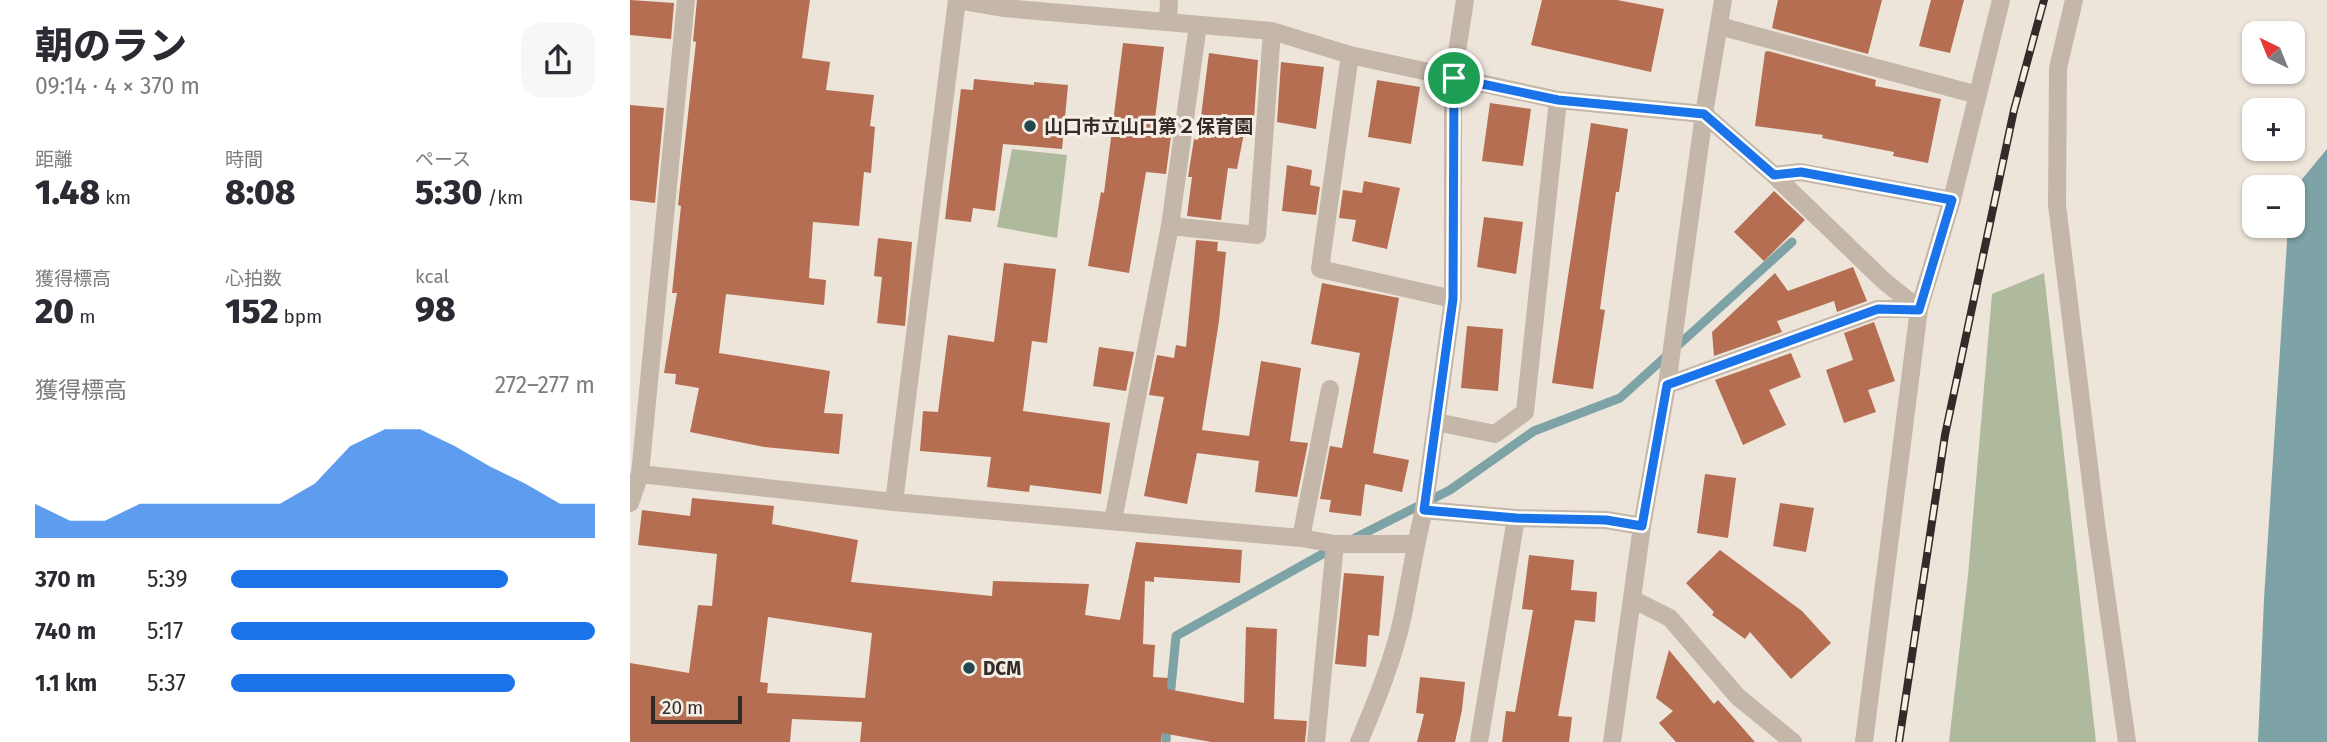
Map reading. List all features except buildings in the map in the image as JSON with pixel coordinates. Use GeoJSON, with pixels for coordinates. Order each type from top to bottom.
{"type":"FeatureCollection","features":[{"type":"Feature","properties":{"kind":"street"},"geometry":{"type":"LineString","coordinates":[[630,503],[640,474],[685,0]]}},
{"type":"Feature","properties":{"kind":"street"},"geometry":{"type":"LineString","coordinates":[[894,502],[957,0],[1003,8],[1272,31],[1350,55],[1558,100],[1704,114],[1774,175],[1884,281],[1919,310]]}},
{"type":"Feature","properties":{"kind":"street"},"geometry":{"type":"LineString","coordinates":[[1168,21],[1170,0]]}},
{"type":"Feature","properties":{"kind":"street"},"geometry":{"type":"LineString","coordinates":[[1359,742],[1376,703],[1402,618],[1424,510],[1453,299],[1454,78],[1465,0]]}},
{"type":"Feature","properties":{"kind":"street"},"geometry":{"type":"LineString","coordinates":[[1612,742],[1642,526],[1667,385],[1704,114],[1723,0]]}},
{"type":"Feature","properties":{"kind":"street"},"geometry":{"type":"LineString","coordinates":[[1864,742],[1919,310],[1952,200],[2001,0]]}},
{"type":"Feature","properties":{"kind":"street"},"geometry":{"type":"LineString","coordinates":[[2074,0],[2057,68],[2057,205],[2096,523],[2127,742]]}},
{"type":"Feature","properties":{"kind":"street"},"geometry":{"type":"LineString","coordinates":[[1113,521],[1170,226],[1199,25]]}},
{"type":"Feature","properties":{"kind":"street"},"geometry":{"type":"LineString","coordinates":[[1719,26],[1978,94]]}},
{"type":"Feature","properties":{"kind":"street"},"geometry":{"type":"LineString","coordinates":[[1170,226],[1257,235],[1272,31]]}},
{"type":"Feature","properties":{"kind":"street"},"geometry":{"type":"LineString","coordinates":[[1350,55],[1320,269],[1453,299]]}},
{"type":"Feature","properties":{"kind":"street"},"geometry":{"type":"LineString","coordinates":[[1436,422],[1495,434],[1525,412],[1558,100]]}},
{"type":"Feature","properties":{"kind":"street"},"geometry":{"type":"LineString","coordinates":[[1774,175],[1801,172],[1952,200]]}},
{"type":"Feature","properties":{"kind":"street"},"geometry":{"type":"LineString","coordinates":[[1667,385],[1878,309],[1919,310]]}},
{"type":"Feature","properties":{"kind":"street"},"geometry":{"type":"LineString","coordinates":[[1301,538],[1331,389]]}},
{"type":"Feature","properties":{"kind":"street"},"geometry":{"type":"LineString","coordinates":[[640,474],[894,502],[1301,538],[1335,544],[1415,544]]}},
{"type":"Feature","properties":{"kind":"street"},"geometry":{"type":"LineString","coordinates":[[1424,510],[1516,518],[1606,520],[1642,526]]}},
{"type":"Feature","properties":{"kind":"street"},"geometry":{"type":"LineString","coordinates":[[1479,742],[1516,518]]}},
{"type":"Feature","properties":{"kind":"street"},"geometry":{"type":"LineString","coordinates":[[1316,742],[1335,544]]}},
{"type":"Feature","properties":{"kind":"street"},"geometry":{"type":"LineString","coordinates":[[1632,599],[1670,618],[1737,696],[1793,742]]}},
{"type":"Feature","properties":{"kind":"green space"},"geometry":{"type":"Polygon","coordinates":[[[1012,149],[1067,155],[1057,238],[997,227],[1012,149]]]}},
{"type":"Feature","properties":{"kind":"green space"},"geometry":{"type":"Polygon","coordinates":[[[2044,273],[2096,742],[1949,742],[1968,575],[1992,294],[2044,273]]]}},
{"type":"Feature","properties":{"kind":"water"},"geometry":{"type":"Polygon","coordinates":[[[2327,149],[2327,742],[2258,742],[2264,599],[2287,238],[2305,238],[2305,176],[2327,149]]]}},
{"type":"Feature","properties":{"kind":"waterway"},"geometry":{"type":"LineString","coordinates":[[1351,540],[1450,490],[1534,431],[1620,398],[1792,242]]}},
{"type":"Feature","properties":{"kind":"waterway"},"geometry":{"type":"LineString","coordinates":[[1170,698],[1176,636],[1335,547]]}},
{"type":"Feature","properties":{"kind":"waterway"},"geometry":{"type":"LineString","coordinates":[[1166,742],[1167,723]]}},
{"type":"Feature","properties":{"kind":"railway"},"geometry":{"type":"LineString","coordinates":[[1899,742],[1945,435],[2014,110],[2044,0]]}},
{"type":"Feature","properties":{"kind":"place","name":"山口市立山口第２保育園"},"geometry":{"type":"Point","coordinates":[1030,126]}},
{"type":"Feature","properties":{"kind":"place","name":"DCM"},"geometry":{"type":"Point","coordinates":[969,668]}},
{"type":"Feature","properties":{"kind":"route"},"geometry":{"type":"LineString","coordinates":[[1454,78],[1558,100],[1704,114],[1774,175],[1801,172],[1952,200],[1919,310],[1878,309],[1667,385],[1642,526],[1606,520],[1516,518],[1424,510],[1453,299],[1454,78]]}}]}
